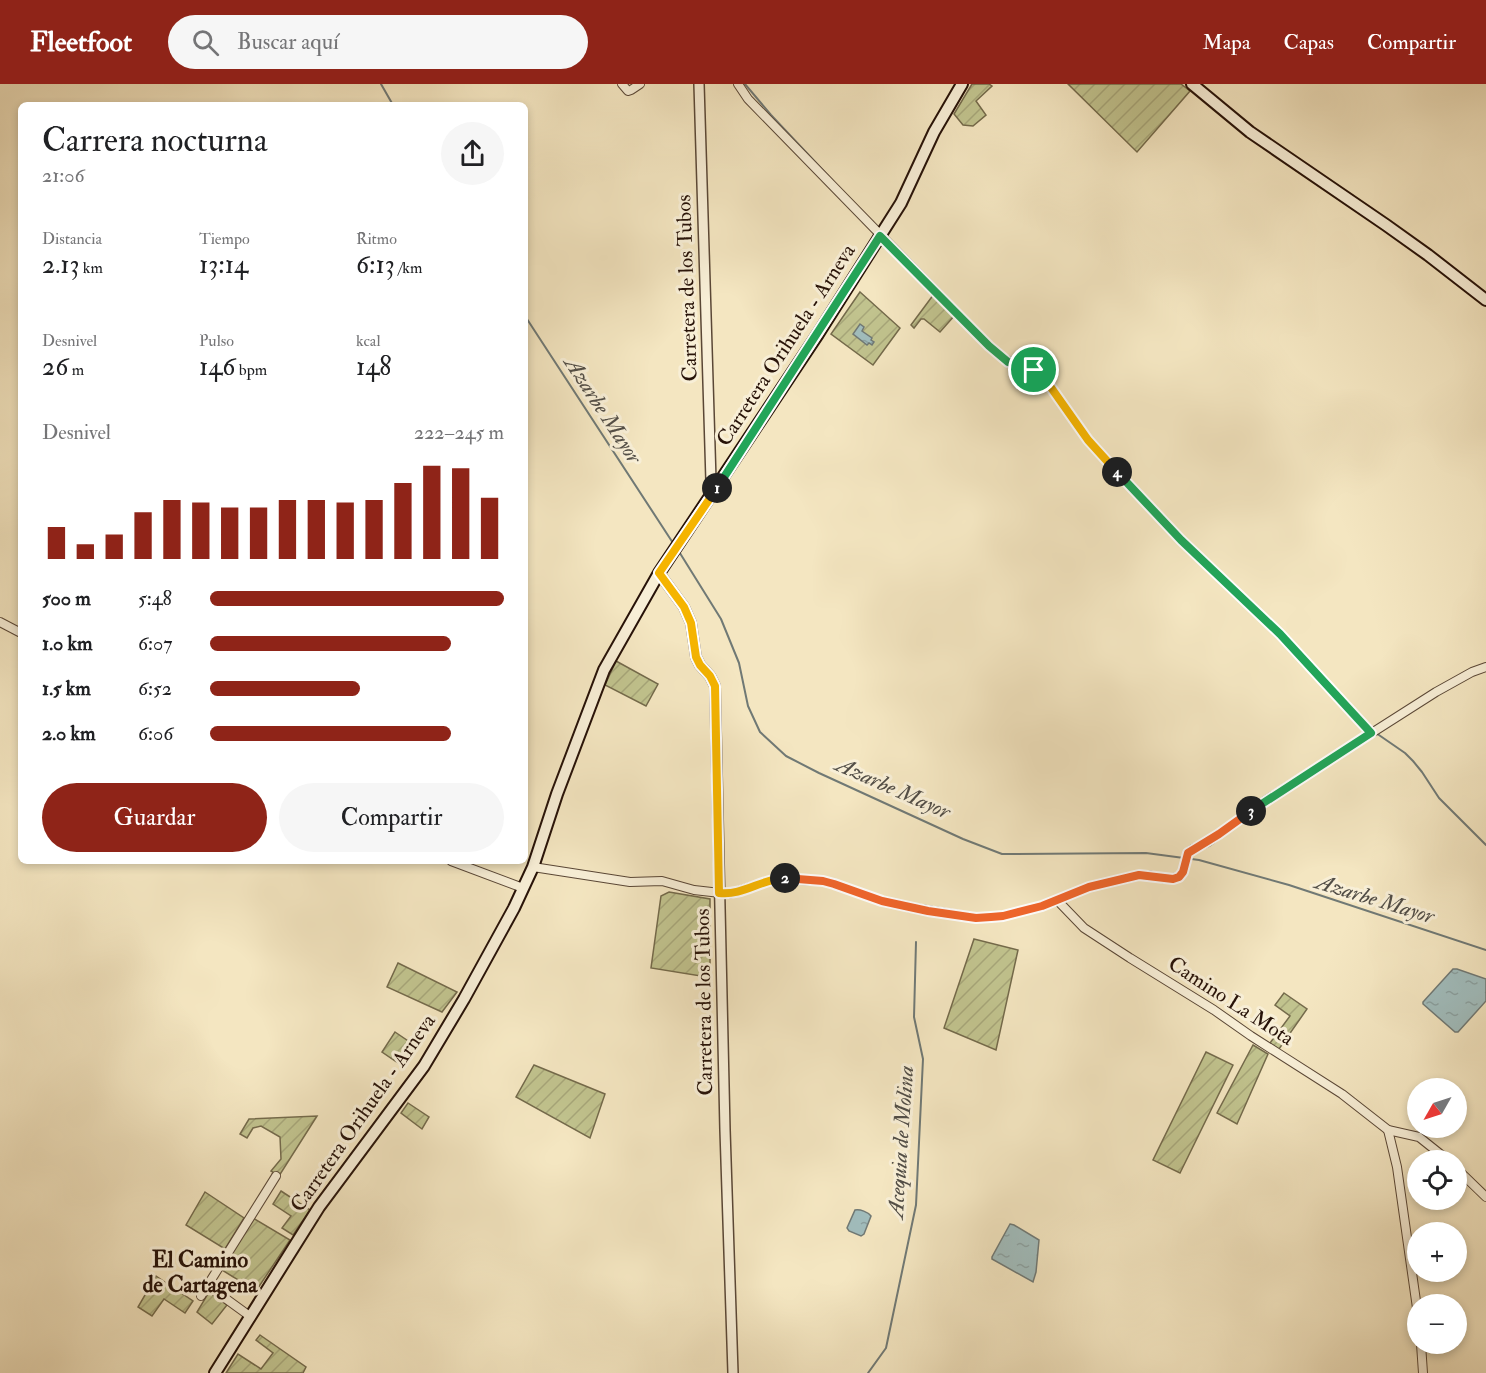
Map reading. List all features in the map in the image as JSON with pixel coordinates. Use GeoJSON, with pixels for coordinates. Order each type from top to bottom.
{"type":"FeatureCollection","features":[{"type":"Feature","properties":{"kind":"main road","name":"Carretera Orihuela - Arneva"},"geometry":{"type":"LineString","coordinates":[[215,1373],[319,1208],[424,1066],[464,999],[514,908],[533,867],[557,794],[604,670],[659,573],[901,203],[934,132],[962,84]]}},
{"type":"Feature","properties":{"kind":"main road"},"geometry":{"type":"LineString","coordinates":[[1192,84],[1250,132],[1386,225],[1486,300]]}},
{"type":"Feature","properties":{"kind":"street"},"geometry":{"type":"LineString","coordinates":[[622,84],[628,91],[640,84]]}},
{"type":"Feature","properties":{"kind":"street","name":"Carretera de los Tubos"},"geometry":{"type":"LineString","coordinates":[[699,84],[711,481],[715,490]]}},
{"type":"Feature","properties":{"kind":"street"},"geometry":{"type":"LineString","coordinates":[[738,84],[748,99],[989,346],[1008,362],[1034,370],[1045,379],[1088,440],[1181,540],[1280,634],[1371,733]]}},
{"type":"Feature","properties":{"kind":"street","name":"Carretera de los Tubos"},"geometry":{"type":"LineString","coordinates":[[659,573],[684,607],[691,623],[696,657],[715,686],[733,1373]]}},
{"type":"Feature","properties":{"kind":"street"},"geometry":{"type":"LineString","coordinates":[[0,622],[18,631]]}},
{"type":"Feature","properties":{"kind":"street"},"geometry":{"type":"LineString","coordinates":[[533,867],[630,882],[662,881],[694,890],[729,894],[768,880],[823,881],[882,901],[928,911],[976,918],[1003,916],[1042,906],[1089,887],[1139,875],[1173,879],[1179,877],[1183,872],[1188,853],[1265,801],[1454,681],[1486,667]]}},
{"type":"Feature","properties":{"kind":"street"},"geometry":{"type":"LineString","coordinates":[[459,864],[523,888]]}},
{"type":"Feature","properties":{"kind":"street","name":"Camino La Mota"},"geometry":{"type":"LineString","coordinates":[[1057,900],[1084,928],[1342,1094],[1388,1130]]}},
{"type":"Feature","properties":{"kind":"street"},"geometry":{"type":"LineString","coordinates":[[1415,1294],[1397,1167],[1388,1130],[1419,1137],[1435,1150]]}},
{"type":"Feature","properties":{"kind":"street"},"geometry":{"type":"LineString","coordinates":[[201,1296],[276,1176]]}},
{"type":"Feature","properties":{"kind":"street"},"geometry":{"type":"LineString","coordinates":[[1467,1179],[1486,1197]]}},
{"type":"Feature","properties":{"kind":"street"},"geometry":{"type":"LineString","coordinates":[[207,1285],[251,1317]]}},
{"type":"Feature","properties":{"kind":"street"},"geometry":{"type":"LineString","coordinates":[[1422,1354],[1423,1373]]}},
{"type":"Feature","properties":{"kind":"green space"},"geometry":{"type":"Polygon","coordinates":[[[972,84],[992,86],[976,101],[986,115],[973,126],[963,125],[954,114],[972,84]]]}},
{"type":"Feature","properties":{"kind":"green space"},"geometry":{"type":"Polygon","coordinates":[[[1068,84],[1181,84],[1190,91],[1137,152],[1068,84]]]}},
{"type":"Feature","properties":{"kind":"green space"},"geometry":{"type":"Polygon","coordinates":[[[860,292],[900,328],[873,365],[831,334],[860,292]]]}},
{"type":"Feature","properties":{"kind":"green space"},"geometry":{"type":"Polygon","coordinates":[[[934,294],[955,315],[940,332],[924,319],[921,319],[914,328],[911,325],[934,294]]]}},
{"type":"Feature","properties":{"kind":"green space"},"geometry":{"type":"Polygon","coordinates":[[[616,661],[658,684],[646,706],[605,685],[616,661]]]}},
{"type":"Feature","properties":{"kind":"green space"},"geometry":{"type":"Polygon","coordinates":[[[669,892],[710,899],[710,974],[707,977],[651,968],[661,896],[669,892]]]}},
{"type":"Feature","properties":{"kind":"green space"},"geometry":{"type":"Polygon","coordinates":[[[974,939],[1018,950],[996,1050],[944,1028],[974,939]]]}},
{"type":"Feature","properties":{"kind":"green space"},"geometry":{"type":"Polygon","coordinates":[[[398,963],[457,992],[442,1012],[387,987],[398,963]]]}},
{"type":"Feature","properties":{"kind":"green space"},"geometry":{"type":"Polygon","coordinates":[[[1284,993],[1307,1009],[1279,1049],[1270,1043],[1290,1016],[1275,1005],[1284,993]]]}},
{"type":"Feature","properties":{"kind":"green space"},"geometry":{"type":"Polygon","coordinates":[[[395,1032],[414,1045],[401,1065],[382,1052],[395,1032]]]}},
{"type":"Feature","properties":{"kind":"green space"},"geometry":{"type":"Polygon","coordinates":[[[1253,1045],[1268,1054],[1237,1124],[1217,1113],[1253,1045]]]}},
{"type":"Feature","properties":{"kind":"green space"},"geometry":{"type":"Polygon","coordinates":[[[1206,1052],[1233,1065],[1180,1173],[1153,1160],[1206,1052]]]}},
{"type":"Feature","properties":{"kind":"green space"},"geometry":{"type":"Polygon","coordinates":[[[534,1065],[605,1094],[590,1138],[516,1097],[534,1065]]]}},
{"type":"Feature","properties":{"kind":"green space"},"geometry":{"type":"Polygon","coordinates":[[[408,1103],[429,1117],[422,1129],[401,1113],[408,1103]]]}},
{"type":"Feature","properties":{"kind":"green space"},"geometry":{"type":"Polygon","coordinates":[[[317,1116],[279,1176],[271,1171],[281,1159],[280,1137],[261,1126],[253,1128],[247,1138],[240,1134],[249,1119],[317,1116]]]}},
{"type":"Feature","properties":{"kind":"green space"},"geometry":{"type":"Polygon","coordinates":[[[281,1191],[310,1210],[293,1235],[282,1228],[291,1216],[273,1204],[281,1191]]]}},
{"type":"Feature","properties":{"kind":"green space"},"geometry":{"type":"Polygon","coordinates":[[[205,1192],[244,1218],[225,1249],[186,1225],[205,1192]]]}},
{"type":"Feature","properties":{"kind":"green space"},"geometry":{"type":"Polygon","coordinates":[[[253,1218],[290,1240],[256,1291],[222,1270],[253,1218]]]}},
{"type":"Feature","properties":{"kind":"green space"},"geometry":{"type":"Polygon","coordinates":[[[156,1276],[193,1301],[185,1313],[164,1299],[152,1316],[138,1307],[156,1276]]]}},
{"type":"Feature","properties":{"kind":"green space"},"geometry":{"type":"Polygon","coordinates":[[[209,1292],[227,1305],[212,1324],[197,1312],[209,1292]]]}},
{"type":"Feature","properties":{"kind":"green space"},"geometry":{"type":"Polygon","coordinates":[[[260,1335],[306,1367],[303,1373],[226,1373],[238,1354],[261,1369],[273,1353],[256,1340],[260,1335]]]}},
{"type":"Feature","properties":{"kind":"water"},"geometry":{"type":"Polygon","coordinates":[[[860,324],[864,327],[862,331],[872,338],[874,342],[872,345],[869,343],[867,345],[853,334],[860,324]]]}},
{"type":"Feature","properties":{"kind":"water"},"geometry":{"type":"Polygon","coordinates":[[[1453,969],[1486,979],[1486,1001],[1458,1032],[1455,1032],[1423,1004],[1453,969]]]}},
{"type":"Feature","properties":{"kind":"water"},"geometry":{"type":"Polygon","coordinates":[[[855,1210],[864,1211],[871,1216],[861,1236],[847,1228],[855,1210]]]}},
{"type":"Feature","properties":{"kind":"water"},"geometry":{"type":"Polygon","coordinates":[[[1010,1224],[1039,1240],[1033,1282],[992,1259],[1010,1224]]]}},
{"type":"Feature","properties":{"kind":"waterway","name":"Azarbe Mayor"},"geometry":{"type":"LineString","coordinates":[[381,84],[391,102]]}},
{"type":"Feature","properties":{"kind":"waterway"},"geometry":{"type":"LineString","coordinates":[[745,84],[834,182]]}},
{"type":"Feature","properties":{"kind":"waterway"},"geometry":{"type":"LineString","coordinates":[[905,255],[994,345]]}},
{"type":"Feature","properties":{"kind":"waterway","name":"Azarbe Mayor"},"geometry":{"type":"LineString","coordinates":[[528,321],[673,543]]}},
{"type":"Feature","properties":{"kind":"waterway"},"geometry":{"type":"LineString","coordinates":[[1002,353],[1042,370],[1084,427]]}},
{"type":"Feature","properties":{"kind":"waterway","name":"Azarbe Mayor"},"geometry":{"type":"LineString","coordinates":[[678,550],[721,619],[739,663],[748,706],[760,732],[786,756],[819,773],[963,839],[1002,854],[1146,853],[1199,860],[1289,885],[1486,950]]}},
{"type":"Feature","properties":{"kind":"waterway"},"geometry":{"type":"LineString","coordinates":[[1376,733],[1413,761],[1439,798],[1486,845]]}},
{"type":"Feature","properties":{"kind":"waterway","name":"Acequia de Molina"},"geometry":{"type":"LineString","coordinates":[[868,1373],[886,1348],[916,1205],[923,1059],[914,1017],[916,942]]}},
{"type":"Feature","properties":{"kind":"district","name":"El Camino de Cartagena"},"geometry":{"type":"Point","coordinates":[200,1272]}},
{"type":"Feature","properties":{"kind":"route"},"geometry":{"type":"LineString","coordinates":[[880,236],[989,346],[1008,362],[1034,370],[1045,379],[1088,440],[1127,483],[1181,540],[1280,634],[1371,733],[1265,801],[1208,842],[1193,849],[1188,853],[1183,872],[1179,877],[1173,879],[1139,875],[1089,887],[1042,906],[1003,916],[976,918],[882,901],[823,881],[783,878],[768,880],[738,892],[719,893],[715,686],[696,657],[691,623],[684,607],[659,573],[818,334],[880,236]]}}]}
